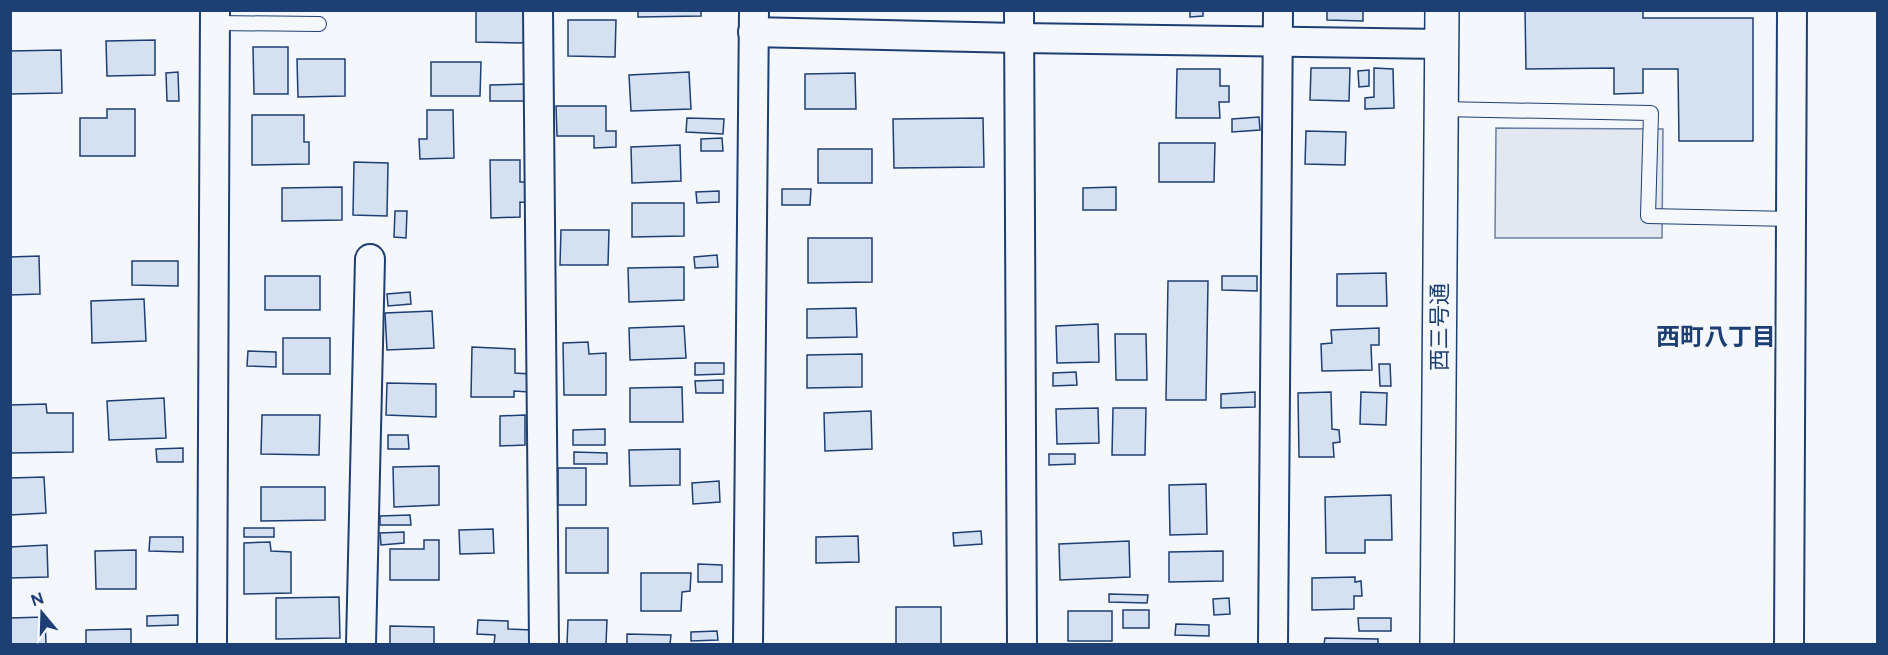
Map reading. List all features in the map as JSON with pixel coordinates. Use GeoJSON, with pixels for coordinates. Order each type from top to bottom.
{"type":"FeatureCollection","features":[{"type":"Feature","properties":{"kind":"street"},"geometry":{"type":"LineString","coordinates":[[538,10],[544,645]]}},
{"type":"Feature","properties":{"kind":"street"},"geometry":{"type":"LineString","coordinates":[[1019,10],[1022,645]]}},
{"type":"Feature","properties":{"kind":"street"},"geometry":{"type":"LineString","coordinates":[[1273,645],[1278,10]]}},
{"type":"Feature","properties":{"kind":"street","name":"西三号通"},"geometry":{"type":"LineString","coordinates":[[1437,645],[1442,10]]}},
{"type":"Feature","properties":{"kind":"street"},"geometry":{"type":"LineString","coordinates":[[1790,645],[1792,10]]}},
{"type":"Feature","properties":{"kind":"street"},"geometry":{"type":"LineString","coordinates":[[212,645],[215,17]]}},
{"type":"Feature","properties":{"kind":"street"},"geometry":{"type":"LineString","coordinates":[[748,645],[753,21],[1019,38],[1442,44]]}},
{"type":"Feature","properties":{"kind":"street"},"geometry":{"type":"LineString","coordinates":[[361,645],[370,259]]}},
{"type":"Feature","properties":{"kind":"lane"},"geometry":{"type":"LineString","coordinates":[[215,17],[319,24]]}},
{"type":"Feature","properties":{"kind":"lane"},"geometry":{"type":"LineString","coordinates":[[1440,109],[1651,113],[1648,216],[1791,219]]}},
{"type":"Feature","properties":{"kind":"shaded area"},"geometry":{"type":"Polygon","coordinates":[[[1496,128],[1663,129],[1662,238],[1495,238],[1496,128]]]}},
{"type":"Feature","properties":{"kind":"building"},"geometry":{"type":"Polygon","coordinates":[[[476,10],[526,10],[526,43],[476,42],[476,10]]]}},
{"type":"Feature","properties":{"kind":"building"},"geometry":{"type":"Polygon","coordinates":[[[638,10],[701,10],[701,16],[638,17],[638,10]]]}},
{"type":"Feature","properties":{"kind":"building"},"geometry":{"type":"Polygon","coordinates":[[[1190,10],[1203,10],[1203,16],[1190,17],[1190,10]]]}},
{"type":"Feature","properties":{"kind":"building"},"geometry":{"type":"Polygon","coordinates":[[[1327,10],[1363,10],[1363,21],[1327,20],[1327,10]]]}},
{"type":"Feature","properties":{"kind":"building"},"geometry":{"type":"Polygon","coordinates":[[[1525,10],[1643,10],[1643,18],[1753,18],[1753,141],[1679,141],[1678,69],[1643,69],[1643,93],[1614,94],[1614,68],[1526,69],[1525,10]]]}},
{"type":"Feature","properties":{"kind":"building"},"geometry":{"type":"Polygon","coordinates":[[[568,20],[616,20],[615,57],[568,56],[568,20]]]}},
{"type":"Feature","properties":{"kind":"building"},"geometry":{"type":"Polygon","coordinates":[[[155,40],[155,75],[107,76],[106,41],[155,40]]]}},
{"type":"Feature","properties":{"kind":"building"},"geometry":{"type":"Polygon","coordinates":[[[253,47],[288,47],[288,94],[254,94],[253,47]]]}},
{"type":"Feature","properties":{"kind":"building"},"geometry":{"type":"Polygon","coordinates":[[[61,50],[62,93],[10,94],[10,51],[61,50]]]}},
{"type":"Feature","properties":{"kind":"building"},"geometry":{"type":"Polygon","coordinates":[[[297,59],[345,59],[345,96],[298,97],[297,59]]]}},
{"type":"Feature","properties":{"kind":"building"},"geometry":{"type":"Polygon","coordinates":[[[431,62],[481,62],[480,96],[431,96],[431,62]]]}},
{"type":"Feature","properties":{"kind":"building"},"geometry":{"type":"Polygon","coordinates":[[[1311,68],[1350,68],[1349,101],[1310,100],[1311,68]]]}},
{"type":"Feature","properties":{"kind":"building"},"geometry":{"type":"Polygon","coordinates":[[[1374,68],[1393,69],[1394,108],[1365,109],[1365,98],[1374,97],[1374,68]]]}},
{"type":"Feature","properties":{"kind":"building"},"geometry":{"type":"Polygon","coordinates":[[[1177,69],[1220,69],[1220,86],[1229,86],[1229,102],[1219,102],[1220,118],[1176,118],[1177,69]]]}},
{"type":"Feature","properties":{"kind":"building"},"geometry":{"type":"Polygon","coordinates":[[[1369,70],[1369,86],[1359,87],[1358,71],[1369,70]]]}},
{"type":"Feature","properties":{"kind":"building"},"geometry":{"type":"Polygon","coordinates":[[[178,72],[179,101],[167,101],[166,73],[178,72]]]}},
{"type":"Feature","properties":{"kind":"building"},"geometry":{"type":"Polygon","coordinates":[[[689,72],[691,109],[631,111],[629,75],[689,72]]]}},
{"type":"Feature","properties":{"kind":"building"},"geometry":{"type":"Polygon","coordinates":[[[855,73],[856,109],[805,109],[805,74],[855,73]]]}},
{"type":"Feature","properties":{"kind":"building"},"geometry":{"type":"Polygon","coordinates":[[[526,84],[526,101],[490,101],[490,85],[526,84]]]}},
{"type":"Feature","properties":{"kind":"building"},"geometry":{"type":"Polygon","coordinates":[[[556,106],[606,106],[606,131],[616,131],[616,147],[594,148],[594,136],[557,136],[556,106]]]}},
{"type":"Feature","properties":{"kind":"building"},"geometry":{"type":"Polygon","coordinates":[[[107,109],[135,109],[135,156],[80,156],[80,118],[107,118],[107,109]]]}},
{"type":"Feature","properties":{"kind":"building"},"geometry":{"type":"Polygon","coordinates":[[[427,110],[453,110],[454,158],[420,159],[419,139],[427,139],[427,110]]]}},
{"type":"Feature","properties":{"kind":"building"},"geometry":{"type":"Polygon","coordinates":[[[252,115],[304,115],[304,142],[309,142],[309,164],[252,165],[252,115]]]}},
{"type":"Feature","properties":{"kind":"building"},"geometry":{"type":"Polygon","coordinates":[[[1259,117],[1260,130],[1232,132],[1232,119],[1259,117]]]}},
{"type":"Feature","properties":{"kind":"building"},"geometry":{"type":"Polygon","coordinates":[[[687,118],[724,119],[723,134],[686,132],[687,118]]]}},
{"type":"Feature","properties":{"kind":"building"},"geometry":{"type":"Polygon","coordinates":[[[983,118],[984,167],[894,168],[893,119],[983,118]]]}},
{"type":"Feature","properties":{"kind":"building"},"geometry":{"type":"Polygon","coordinates":[[[1306,131],[1346,132],[1345,165],[1305,164],[1306,131]]]}},
{"type":"Feature","properties":{"kind":"building"},"geometry":{"type":"Polygon","coordinates":[[[722,138],[723,151],[701,151],[701,139],[722,138]]]}},
{"type":"Feature","properties":{"kind":"building"},"geometry":{"type":"Polygon","coordinates":[[[1159,143],[1215,143],[1214,182],[1159,182],[1159,143]]]}},
{"type":"Feature","properties":{"kind":"building"},"geometry":{"type":"Polygon","coordinates":[[[680,145],[681,181],[632,183],[631,147],[680,145]]]}},
{"type":"Feature","properties":{"kind":"building"},"geometry":{"type":"Polygon","coordinates":[[[818,149],[872,149],[872,183],[818,183],[818,149]]]}},
{"type":"Feature","properties":{"kind":"building"},"geometry":{"type":"Polygon","coordinates":[[[490,160],[520,160],[520,182],[530,182],[531,203],[520,202],[520,217],[491,218],[490,160]]]}},
{"type":"Feature","properties":{"kind":"building"},"geometry":{"type":"Polygon","coordinates":[[[354,162],[388,163],[387,216],[353,215],[354,162]]]}},
{"type":"Feature","properties":{"kind":"building"},"geometry":{"type":"Polygon","coordinates":[[[342,187],[342,220],[282,221],[282,188],[342,187]]]}},
{"type":"Feature","properties":{"kind":"building"},"geometry":{"type":"Polygon","coordinates":[[[1116,187],[1116,210],[1083,210],[1083,188],[1116,187]]]}},
{"type":"Feature","properties":{"kind":"building"},"geometry":{"type":"Polygon","coordinates":[[[782,189],[811,189],[810,205],[782,205],[782,189]]]}},
{"type":"Feature","properties":{"kind":"building"},"geometry":{"type":"Polygon","coordinates":[[[719,191],[719,202],[697,203],[696,192],[719,191]]]}},
{"type":"Feature","properties":{"kind":"building"},"geometry":{"type":"Polygon","coordinates":[[[632,203],[684,203],[684,236],[632,237],[632,203]]]}},
{"type":"Feature","properties":{"kind":"building"},"geometry":{"type":"Polygon","coordinates":[[[395,211],[407,211],[406,238],[394,237],[395,211]]]}},
{"type":"Feature","properties":{"kind":"building"},"geometry":{"type":"Polygon","coordinates":[[[561,230],[609,230],[608,265],[560,265],[561,230]]]}},
{"type":"Feature","properties":{"kind":"building"},"geometry":{"type":"Polygon","coordinates":[[[808,238],[872,238],[872,282],[808,283],[808,238]]]}},
{"type":"Feature","properties":{"kind":"building"},"geometry":{"type":"Polygon","coordinates":[[[717,255],[718,267],[695,268],[694,257],[717,255]]]}},
{"type":"Feature","properties":{"kind":"building"},"geometry":{"type":"Polygon","coordinates":[[[39,256],[40,294],[10,295],[10,257],[39,256]]]}},
{"type":"Feature","properties":{"kind":"building"},"geometry":{"type":"Polygon","coordinates":[[[132,261],[178,261],[178,286],[132,285],[132,261]]]}},
{"type":"Feature","properties":{"kind":"building"},"geometry":{"type":"Polygon","coordinates":[[[684,267],[684,300],[629,302],[628,268],[684,267]]]}},
{"type":"Feature","properties":{"kind":"building"},"geometry":{"type":"Polygon","coordinates":[[[1386,273],[1387,306],[1337,306],[1337,274],[1386,273]]]}},
{"type":"Feature","properties":{"kind":"building"},"geometry":{"type":"Polygon","coordinates":[[[265,276],[320,276],[320,310],[265,310],[265,276]]]}},
{"type":"Feature","properties":{"kind":"building"},"geometry":{"type":"Polygon","coordinates":[[[1222,276],[1257,276],[1257,291],[1222,290],[1222,276]]]}},
{"type":"Feature","properties":{"kind":"building"},"geometry":{"type":"Polygon","coordinates":[[[1168,281],[1208,281],[1206,400],[1166,400],[1168,281]]]}},
{"type":"Feature","properties":{"kind":"building"},"geometry":{"type":"Polygon","coordinates":[[[410,292],[411,304],[388,306],[387,294],[410,292]]]}},
{"type":"Feature","properties":{"kind":"building"},"geometry":{"type":"Polygon","coordinates":[[[144,299],[146,341],[92,343],[91,301],[144,299]]]}},
{"type":"Feature","properties":{"kind":"building"},"geometry":{"type":"Polygon","coordinates":[[[856,308],[857,337],[807,338],[807,309],[856,308]]]}},
{"type":"Feature","properties":{"kind":"building"},"geometry":{"type":"Polygon","coordinates":[[[432,311],[434,348],[387,350],[385,313],[432,311]]]}},
{"type":"Feature","properties":{"kind":"building"},"geometry":{"type":"Polygon","coordinates":[[[1098,324],[1099,362],[1057,363],[1056,326],[1098,324]]]}},
{"type":"Feature","properties":{"kind":"building"},"geometry":{"type":"Polygon","coordinates":[[[684,326],[686,358],[630,360],[629,328],[684,326]]]}},
{"type":"Feature","properties":{"kind":"building"},"geometry":{"type":"Polygon","coordinates":[[[1379,328],[1379,345],[1371,345],[1372,370],[1322,371],[1321,344],[1332,343],[1331,330],[1379,328]]]}},
{"type":"Feature","properties":{"kind":"building"},"geometry":{"type":"Polygon","coordinates":[[[1115,334],[1146,334],[1147,380],[1116,380],[1115,334]]]}},
{"type":"Feature","properties":{"kind":"building"},"geometry":{"type":"Polygon","coordinates":[[[283,338],[330,338],[330,374],[283,374],[283,338]]]}},
{"type":"Feature","properties":{"kind":"building"},"geometry":{"type":"Polygon","coordinates":[[[588,342],[589,354],[606,353],[606,395],[564,395],[563,343],[588,342]]]}},
{"type":"Feature","properties":{"kind":"building"},"geometry":{"type":"Polygon","coordinates":[[[472,347],[515,349],[515,373],[530,374],[529,392],[514,391],[514,397],[471,397],[472,347]]]}},
{"type":"Feature","properties":{"kind":"building"},"geometry":{"type":"Polygon","coordinates":[[[248,351],[276,352],[276,367],[247,366],[248,351]]]}},
{"type":"Feature","properties":{"kind":"building"},"geometry":{"type":"Polygon","coordinates":[[[862,354],[862,387],[807,388],[807,355],[862,354]]]}},
{"type":"Feature","properties":{"kind":"building"},"geometry":{"type":"Polygon","coordinates":[[[695,363],[724,363],[724,374],[695,375],[695,363]]]}},
{"type":"Feature","properties":{"kind":"building"},"geometry":{"type":"Polygon","coordinates":[[[1379,364],[1390,364],[1391,386],[1380,386],[1379,364]]]}},
{"type":"Feature","properties":{"kind":"building"},"geometry":{"type":"Polygon","coordinates":[[[1076,372],[1077,385],[1053,386],[1053,373],[1076,372]]]}},
{"type":"Feature","properties":{"kind":"building"},"geometry":{"type":"Polygon","coordinates":[[[723,380],[723,393],[696,393],[695,381],[723,380]]]}},
{"type":"Feature","properties":{"kind":"building"},"geometry":{"type":"Polygon","coordinates":[[[387,383],[436,384],[436,417],[386,415],[387,383]]]}},
{"type":"Feature","properties":{"kind":"building"},"geometry":{"type":"Polygon","coordinates":[[[682,387],[683,422],[630,422],[630,388],[682,387]]]}},
{"type":"Feature","properties":{"kind":"building"},"geometry":{"type":"Polygon","coordinates":[[[1255,392],[1255,407],[1221,408],[1221,394],[1255,392]]]}},
{"type":"Feature","properties":{"kind":"building"},"geometry":{"type":"Polygon","coordinates":[[[1331,392],[1332,429],[1339,430],[1340,442],[1333,443],[1334,457],[1299,457],[1298,393],[1331,392]]]}},
{"type":"Feature","properties":{"kind":"building"},"geometry":{"type":"Polygon","coordinates":[[[1361,392],[1387,393],[1386,425],[1360,424],[1361,392]]]}},
{"type":"Feature","properties":{"kind":"building"},"geometry":{"type":"Polygon","coordinates":[[[164,398],[166,438],[109,440],[107,401],[164,398]]]}},
{"type":"Feature","properties":{"kind":"building"},"geometry":{"type":"Polygon","coordinates":[[[46,404],[47,413],[73,413],[73,452],[10,453],[10,405],[46,404]]]}},
{"type":"Feature","properties":{"kind":"building"},"geometry":{"type":"Polygon","coordinates":[[[1098,408],[1099,443],[1057,444],[1056,409],[1098,408]]]}},
{"type":"Feature","properties":{"kind":"building"},"geometry":{"type":"Polygon","coordinates":[[[1113,408],[1146,408],[1145,455],[1112,455],[1113,408]]]}},
{"type":"Feature","properties":{"kind":"building"},"geometry":{"type":"Polygon","coordinates":[[[871,411],[872,449],[825,451],[824,413],[871,411]]]}},
{"type":"Feature","properties":{"kind":"building"},"geometry":{"type":"Polygon","coordinates":[[[262,415],[320,415],[319,455],[261,454],[262,415]]]}},
{"type":"Feature","properties":{"kind":"building"},"geometry":{"type":"Polygon","coordinates":[[[525,415],[525,445],[500,446],[500,416],[525,415]]]}},
{"type":"Feature","properties":{"kind":"building"},"geometry":{"type":"Polygon","coordinates":[[[605,429],[605,445],[573,445],[573,430],[605,429]]]}},
{"type":"Feature","properties":{"kind":"building"},"geometry":{"type":"Polygon","coordinates":[[[388,435],[408,435],[409,449],[388,449],[388,435]]]}},
{"type":"Feature","properties":{"kind":"building"},"geometry":{"type":"Polygon","coordinates":[[[183,448],[183,462],[157,462],[156,449],[183,448]]]}},
{"type":"Feature","properties":{"kind":"building"},"geometry":{"type":"Polygon","coordinates":[[[680,449],[680,485],[630,486],[629,450],[680,449]]]}},
{"type":"Feature","properties":{"kind":"building"},"geometry":{"type":"Polygon","coordinates":[[[574,452],[607,453],[607,464],[574,464],[574,452]]]}},
{"type":"Feature","properties":{"kind":"building"},"geometry":{"type":"Polygon","coordinates":[[[1049,454],[1075,454],[1075,464],[1049,465],[1049,454]]]}},
{"type":"Feature","properties":{"kind":"building"},"geometry":{"type":"Polygon","coordinates":[[[439,466],[439,505],[394,507],[393,467],[439,466]]]}},
{"type":"Feature","properties":{"kind":"building"},"geometry":{"type":"Polygon","coordinates":[[[558,468],[586,468],[586,505],[558,505],[558,468]]]}},
{"type":"Feature","properties":{"kind":"building"},"geometry":{"type":"Polygon","coordinates":[[[44,477],[46,513],[10,515],[10,478],[44,477]]]}},
{"type":"Feature","properties":{"kind":"building"},"geometry":{"type":"Polygon","coordinates":[[[719,481],[720,502],[693,504],[692,483],[719,481]]]}},
{"type":"Feature","properties":{"kind":"building"},"geometry":{"type":"Polygon","coordinates":[[[1206,484],[1207,534],[1170,535],[1169,485],[1206,484]]]}},
{"type":"Feature","properties":{"kind":"building"},"geometry":{"type":"Polygon","coordinates":[[[261,487],[325,487],[325,520],[261,521],[261,487]]]}},
{"type":"Feature","properties":{"kind":"building"},"geometry":{"type":"Polygon","coordinates":[[[1391,495],[1392,540],[1365,540],[1365,553],[1326,553],[1325,497],[1391,495]]]}},
{"type":"Feature","properties":{"kind":"building"},"geometry":{"type":"Polygon","coordinates":[[[410,515],[411,525],[380,525],[380,516],[410,515]]]}},
{"type":"Feature","properties":{"kind":"building"},"geometry":{"type":"Polygon","coordinates":[[[244,528],[274,528],[274,537],[244,537],[244,528]]]}},
{"type":"Feature","properties":{"kind":"building"},"geometry":{"type":"Polygon","coordinates":[[[566,528],[608,528],[608,573],[566,573],[566,528]]]}},
{"type":"Feature","properties":{"kind":"building"},"geometry":{"type":"Polygon","coordinates":[[[493,529],[494,553],[460,554],[459,530],[493,529]]]}},
{"type":"Feature","properties":{"kind":"building"},"geometry":{"type":"Polygon","coordinates":[[[981,531],[982,544],[954,546],[953,533],[981,531]]]}},
{"type":"Feature","properties":{"kind":"building"},"geometry":{"type":"Polygon","coordinates":[[[404,532],[404,543],[381,545],[380,533],[404,532]]]}},
{"type":"Feature","properties":{"kind":"building"},"geometry":{"type":"Polygon","coordinates":[[[858,536],[859,562],[816,563],[816,537],[858,536]]]}},
{"type":"Feature","properties":{"kind":"building"},"geometry":{"type":"Polygon","coordinates":[[[150,537],[183,537],[183,552],[149,551],[150,537]]]}},
{"type":"Feature","properties":{"kind":"building"},"geometry":{"type":"Polygon","coordinates":[[[424,540],[439,540],[439,580],[390,580],[390,549],[424,549],[424,540]]]}},
{"type":"Feature","properties":{"kind":"building"},"geometry":{"type":"Polygon","coordinates":[[[1129,541],[1130,577],[1060,580],[1059,544],[1129,541]]]}},
{"type":"Feature","properties":{"kind":"building"},"geometry":{"type":"Polygon","coordinates":[[[270,542],[271,551],[291,552],[291,593],[244,594],[244,543],[270,542]]]}},
{"type":"Feature","properties":{"kind":"building"},"geometry":{"type":"Polygon","coordinates":[[[47,545],[48,577],[10,578],[10,547],[47,545]]]}},
{"type":"Feature","properties":{"kind":"building"},"geometry":{"type":"Polygon","coordinates":[[[136,550],[136,589],[96,589],[95,551],[136,550]]]}},
{"type":"Feature","properties":{"kind":"building"},"geometry":{"type":"Polygon","coordinates":[[[1223,551],[1223,581],[1169,582],[1169,552],[1223,551]]]}},
{"type":"Feature","properties":{"kind":"building"},"geometry":{"type":"Polygon","coordinates":[[[698,564],[722,565],[722,582],[698,582],[698,564]]]}},
{"type":"Feature","properties":{"kind":"building"},"geometry":{"type":"Polygon","coordinates":[[[641,573],[691,573],[690,591],[682,592],[681,611],[641,611],[641,573]]]}},
{"type":"Feature","properties":{"kind":"building"},"geometry":{"type":"Polygon","coordinates":[[[1355,577],[1355,582],[1361,581],[1362,596],[1354,596],[1354,609],[1312,610],[1312,578],[1355,577]]]}},
{"type":"Feature","properties":{"kind":"building"},"geometry":{"type":"Polygon","coordinates":[[[1109,594],[1148,595],[1147,603],[1109,602],[1109,594]]]}},
{"type":"Feature","properties":{"kind":"building"},"geometry":{"type":"Polygon","coordinates":[[[339,597],[340,638],[276,639],[276,598],[339,597]]]}},
{"type":"Feature","properties":{"kind":"building"},"geometry":{"type":"Polygon","coordinates":[[[1229,598],[1230,614],[1214,615],[1213,599],[1229,598]]]}},
{"type":"Feature","properties":{"kind":"building"},"geometry":{"type":"Polygon","coordinates":[[[896,607],[941,607],[941,644],[896,644],[896,607]]]}},
{"type":"Feature","properties":{"kind":"building"},"geometry":{"type":"Polygon","coordinates":[[[1123,610],[1149,610],[1149,628],[1123,628],[1123,610]]]}},
{"type":"Feature","properties":{"kind":"building"},"geometry":{"type":"Polygon","coordinates":[[[1068,611],[1112,611],[1112,641],[1068,641],[1068,611]]]}},
{"type":"Feature","properties":{"kind":"building"},"geometry":{"type":"Polygon","coordinates":[[[178,615],[178,625],[147,626],[147,616],[178,615]]]}},
{"type":"Feature","properties":{"kind":"building"},"geometry":{"type":"Polygon","coordinates":[[[45,617],[46,644],[10,644],[10,618],[45,617]]]}},
{"type":"Feature","properties":{"kind":"building"},"geometry":{"type":"Polygon","coordinates":[[[1358,618],[1391,618],[1391,631],[1359,631],[1358,618]]]}},
{"type":"Feature","properties":{"kind":"building"},"geometry":{"type":"Polygon","coordinates":[[[478,620],[508,621],[508,629],[532,630],[532,644],[494,644],[495,635],[477,634],[478,620]]]}},
{"type":"Feature","properties":{"kind":"building"},"geometry":{"type":"Polygon","coordinates":[[[568,620],[607,620],[606,644],[567,644],[568,620]]]}},
{"type":"Feature","properties":{"kind":"building"},"geometry":{"type":"Polygon","coordinates":[[[1176,624],[1209,625],[1209,636],[1175,635],[1176,624]]]}},
{"type":"Feature","properties":{"kind":"building"},"geometry":{"type":"Polygon","coordinates":[[[390,626],[434,627],[434,644],[390,644],[390,626]]]}},
{"type":"Feature","properties":{"kind":"building"},"geometry":{"type":"Polygon","coordinates":[[[131,629],[131,644],[86,644],[86,630],[131,629]]]}},
{"type":"Feature","properties":{"kind":"building"},"geometry":{"type":"Polygon","coordinates":[[[717,631],[718,640],[691,641],[691,632],[717,631]]]}},
{"type":"Feature","properties":{"kind":"building"},"geometry":{"type":"Polygon","coordinates":[[[627,634],[671,635],[670,644],[627,644],[627,634]]]}},
{"type":"Feature","properties":{"kind":"building"},"geometry":{"type":"Polygon","coordinates":[[[1325,638],[1378,639],[1378,644],[1324,644],[1325,638]]]}},
{"type":"Feature","properties":{"kind":"district","name":"西町八丁目"},"geometry":{"type":"Point","coordinates":[1716,336]}}]}
